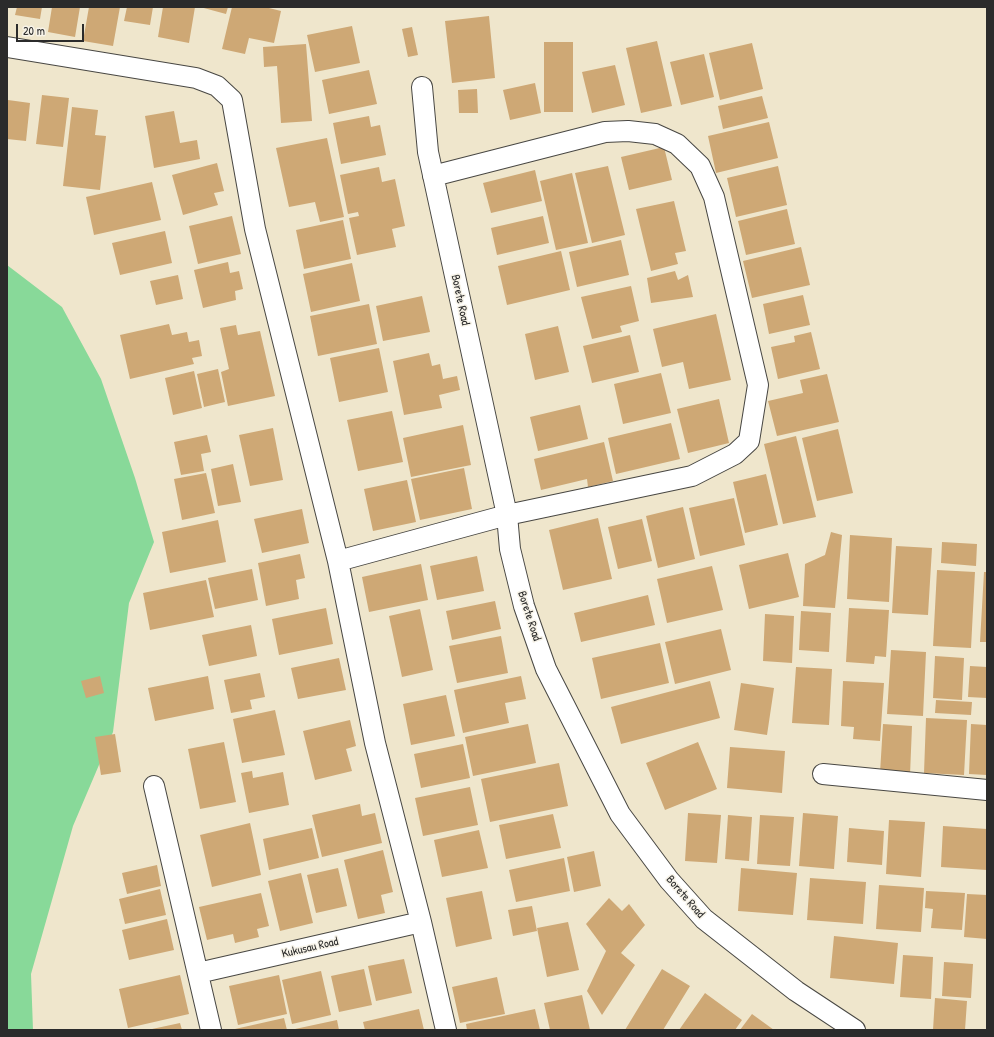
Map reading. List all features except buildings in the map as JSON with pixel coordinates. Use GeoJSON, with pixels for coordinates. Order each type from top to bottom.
{"type":"FeatureCollection","features":[{"type":"Feature","properties":{"kind":"street"},"geometry":{"type":"LineString","coordinates":[[7,47],[196,78],[217,86],[232,100],[255,229],[338,561],[375,743],[421,922],[446,1030]]}},
{"type":"Feature","properties":{"kind":"street","name":"Borete Road"},"geometry":{"type":"LineString","coordinates":[[422,87],[428,152],[507,515],[510,549],[524,606],[546,669],[620,814],[669,880],[704,919],[796,991],[855,1030]]}},
{"type":"Feature","properties":{"kind":"street"},"geometry":{"type":"LineString","coordinates":[[338,561],[507,515],[692,476],[735,454],[749,441],[758,385],[714,197],[700,166],[677,144],[655,134],[628,131],[605,132],[433,176]]}},
{"type":"Feature","properties":{"kind":"street"},"geometry":{"type":"LineString","coordinates":[[823,774],[987,790]]}},
{"type":"Feature","properties":{"kind":"street"},"geometry":{"type":"LineString","coordinates":[[154,786],[212,1030]]}},
{"type":"Feature","properties":{"kind":"street","name":"Kukusau Road"},"geometry":{"type":"LineString","coordinates":[[198,973],[421,922]]}},
{"type":"Feature","properties":{"kind":"green space"},"geometry":{"type":"Polygon","coordinates":[[[7,265],[62,307],[101,379],[135,478],[154,542],[129,603],[113,732],[73,826],[31,974],[33,1030],[7,1030],[7,265]]]}}]}
